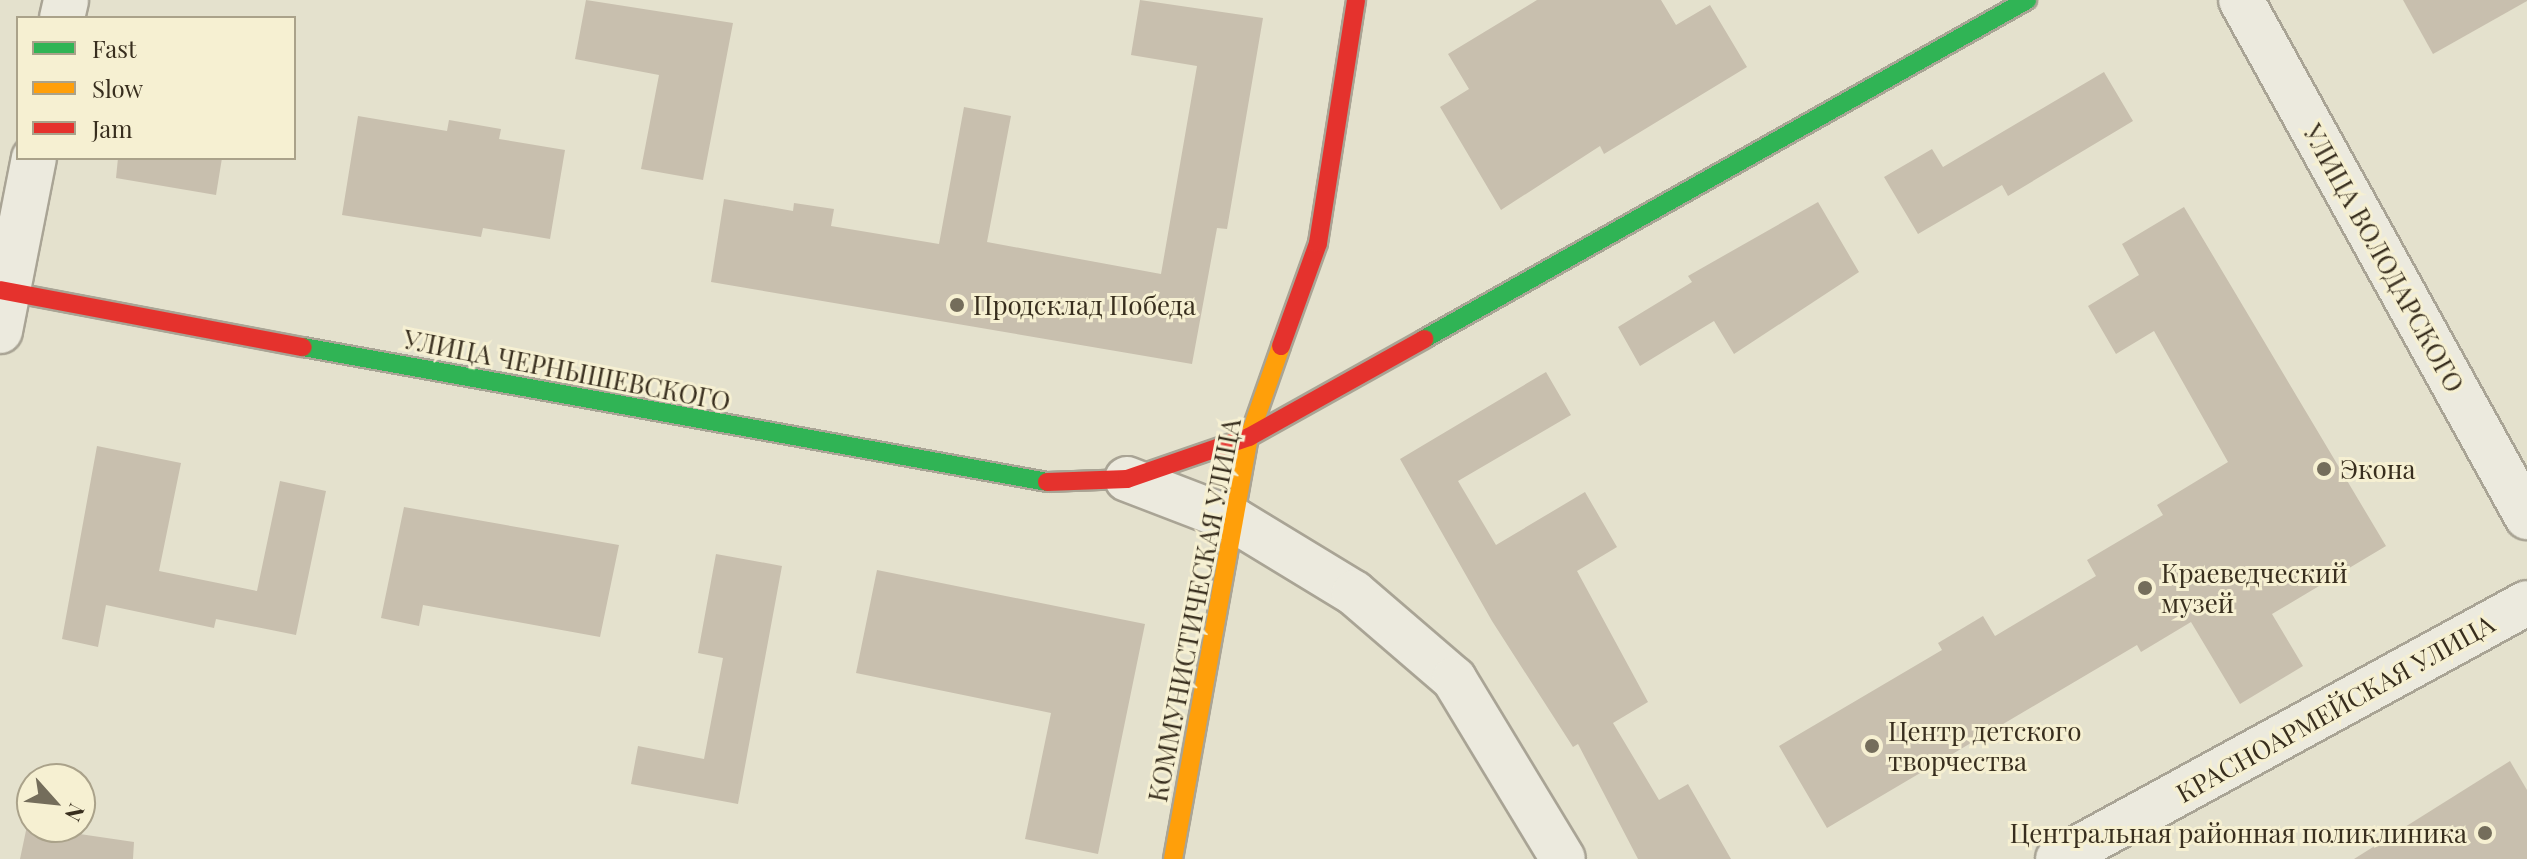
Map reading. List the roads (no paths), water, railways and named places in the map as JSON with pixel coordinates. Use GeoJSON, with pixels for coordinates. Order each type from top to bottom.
{"type":"FeatureCollection","features":[{"type":"Feature","properties":{"kind":"street","name":"КОММУНИСТИЧЕСКАЯ УЛИЦА"},"geometry":{"type":"LineString","coordinates":[[1173,859],[1249,437],[1318,243],[1356,0]]}},
{"type":"Feature","properties":{"kind":"street","name":"УЛИЦА ЧЕРНЫШЕВСКОГО"},"geometry":{"type":"LineString","coordinates":[[2,304],[1029,483],[1127,479],[1249,437],[2027,0]]}},
{"type":"Feature","properties":{"kind":"street","name":"УЛИЦА ВОЛОДАРСКОГО"},"geometry":{"type":"LineString","coordinates":[[2241,0],[2527,517]]}},
{"type":"Feature","properties":{"kind":"street"},"geometry":{"type":"LineString","coordinates":[[2,304],[34,160]]}},
{"type":"Feature","properties":{"kind":"street"},"geometry":{"type":"LineString","coordinates":[[1127,479],[1234,520],[1354,593],[1454,679],[1563,859]]}},
{"type":"Feature","properties":{"kind":"street","name":"КРАСНОАРМЕЙСКАЯ УЛИЦА"},"geometry":{"type":"LineString","coordinates":[[2058,859],[2527,603]]}},
{"type":"Feature","properties":{"kind":"place","name":"Продсклад Победа"},"geometry":{"type":"Point","coordinates":[957,305]}},
{"type":"Feature","properties":{"kind":"place","name":"Экона"},"geometry":{"type":"Point","coordinates":[2324,469]}},
{"type":"Feature","properties":{"kind":"place","name":"Краеведческий музей"},"geometry":{"type":"Point","coordinates":[2145,588]}},
{"type":"Feature","properties":{"kind":"place","name":"Центр детского творчества"},"geometry":{"type":"Point","coordinates":[1872,746]}},
{"type":"Feature","properties":{"kind":"place","name":"Центральная районная поликлиника"},"geometry":{"type":"Point","coordinates":[2485,833]}}]}
